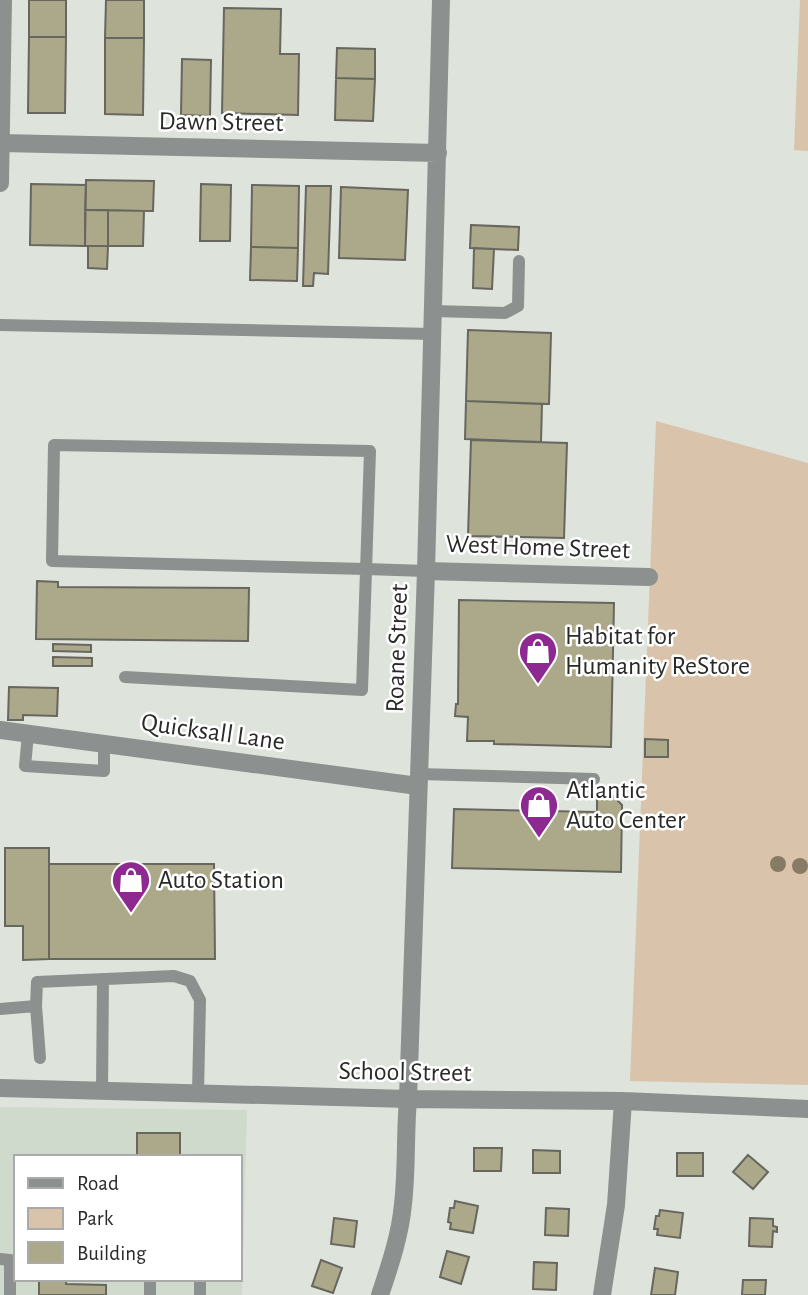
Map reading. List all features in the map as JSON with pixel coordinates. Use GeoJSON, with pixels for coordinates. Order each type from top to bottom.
{"type":"FeatureCollection","features":[{"type":"Feature","properties":{"kind":"street"},"geometry":{"type":"LineString","coordinates":[[0,183],[3,0]]}},
{"type":"Feature","properties":{"kind":"street","name":"Roane Street"},"geometry":{"type":"LineString","coordinates":[[380,1295],[396,1248],[403,1203],[408,1099],[434,310],[441,0]]}},
{"type":"Feature","properties":{"kind":"street","name":"Dawn Street"},"geometry":{"type":"LineString","coordinates":[[2,143],[438,153]]}},
{"type":"Feature","properties":{"kind":"street","name":"West Home Street"},"geometry":{"type":"LineString","coordinates":[[426,570],[649,577]]}},
{"type":"Feature","properties":{"kind":"street","name":"Quicksall Lane"},"geometry":{"type":"LineString","coordinates":[[0,730],[419,780]]}},
{"type":"Feature","properties":{"kind":"street","name":"School Street"},"geometry":{"type":"LineString","coordinates":[[0,1088],[408,1099],[623,1101],[808,1109]]}},
{"type":"Feature","properties":{"kind":"street"},"geometry":{"type":"LineString","coordinates":[[602,1295],[616,1205],[623,1101]]}},
{"type":"Feature","properties":{"kind":"lane"},"geometry":{"type":"LineString","coordinates":[[434,310],[505,313],[518,306],[519,261]]}},
{"type":"Feature","properties":{"kind":"lane"},"geometry":{"type":"LineString","coordinates":[[0,325],[433,334]]}},
{"type":"Feature","properties":{"kind":"lane"},"geometry":{"type":"LineString","coordinates":[[125,677],[362,690],[366,569],[370,451],[54,445],[52,561],[366,569],[426,570]]}},
{"type":"Feature","properties":{"kind":"lane"},"geometry":{"type":"LineString","coordinates":[[28,734],[25,766],[104,771],[104,744]]}},
{"type":"Feature","properties":{"kind":"lane"},"geometry":{"type":"LineString","coordinates":[[419,780],[594,779]]}},
{"type":"Feature","properties":{"kind":"lane"},"geometry":{"type":"LineString","coordinates":[[40,1058],[37,982],[174,976],[190,981],[200,1000],[198,1093]]}},
{"type":"Feature","properties":{"kind":"lane"},"geometry":{"type":"LineString","coordinates":[[102,1091],[103,979]]}},
{"type":"Feature","properties":{"kind":"lane"},"geometry":{"type":"LineString","coordinates":[[0,1009],[36,1006]]}},
{"type":"Feature","properties":{"kind":"lane"},"geometry":{"type":"LineString","coordinates":[[9,1260],[10,1295]]}},
{"type":"Feature","properties":{"kind":"shaded area"},"geometry":{"type":"Polygon","coordinates":[[[0,1107],[247,1110],[242,1295],[0,1295],[0,1107]]]}},
{"type":"Feature","properties":{"kind":"green space"},"geometry":{"type":"Polygon","coordinates":[[[800,0],[808,0],[808,151],[794,150],[800,0]]]}},
{"type":"Feature","properties":{"kind":"green space"},"geometry":{"type":"Polygon","coordinates":[[[656,421],[808,463],[808,1085],[630,1081],[656,421]]]}},
{"type":"Feature","properties":{"kind":"building"},"geometry":{"type":"Polygon","coordinates":[[[29,0],[66,0],[66,37],[29,37],[29,0]]]}},
{"type":"Feature","properties":{"kind":"building"},"geometry":{"type":"Polygon","coordinates":[[[106,0],[144,0],[144,38],[105,38],[106,0]]]}},
{"type":"Feature","properties":{"kind":"building"},"geometry":{"type":"Polygon","coordinates":[[[224,8],[281,9],[280,54],[299,54],[298,115],[222,113],[224,8]]]}},
{"type":"Feature","properties":{"kind":"building"},"geometry":{"type":"Polygon","coordinates":[[[29,37],[66,37],[65,113],[28,113],[29,37]]]}},
{"type":"Feature","properties":{"kind":"building"},"geometry":{"type":"Polygon","coordinates":[[[105,38],[144,38],[143,115],[105,114],[105,38]]]}},
{"type":"Feature","properties":{"kind":"building"},"geometry":{"type":"Polygon","coordinates":[[[337,48],[375,49],[375,79],[336,78],[337,48]]]}},
{"type":"Feature","properties":{"kind":"building"},"geometry":{"type":"Polygon","coordinates":[[[182,59],[211,60],[210,116],[181,115],[182,59]]]}},
{"type":"Feature","properties":{"kind":"building"},"geometry":{"type":"Polygon","coordinates":[[[336,78],[375,79],[373,121],[335,120],[336,78]]]}},
{"type":"Feature","properties":{"kind":"building"},"geometry":{"type":"Polygon","coordinates":[[[86,180],[154,181],[153,211],[85,210],[86,180]]]}},
{"type":"Feature","properties":{"kind":"building"},"geometry":{"type":"Polygon","coordinates":[[[31,184],[86,185],[85,246],[30,245],[31,184]]]}},
{"type":"Feature","properties":{"kind":"building"},"geometry":{"type":"Polygon","coordinates":[[[201,184],[231,185],[230,241],[200,241],[201,184]]]}},
{"type":"Feature","properties":{"kind":"building"},"geometry":{"type":"Polygon","coordinates":[[[252,185],[299,186],[298,248],[251,247],[252,185]]]}},
{"type":"Feature","properties":{"kind":"building"},"geometry":{"type":"Polygon","coordinates":[[[306,186],[331,186],[328,274],[314,273],[313,286],[303,286],[306,186]]]}},
{"type":"Feature","properties":{"kind":"building"},"geometry":{"type":"Polygon","coordinates":[[[341,187],[408,190],[405,260],[339,258],[341,187]]]}},
{"type":"Feature","properties":{"kind":"building"},"geometry":{"type":"Polygon","coordinates":[[[85,210],[108,210],[108,246],[85,246],[85,210]]]}},
{"type":"Feature","properties":{"kind":"building"},"geometry":{"type":"Polygon","coordinates":[[[108,210],[144,211],[143,246],[108,246],[108,210]]]}},
{"type":"Feature","properties":{"kind":"building"},"geometry":{"type":"Polygon","coordinates":[[[471,225],[519,227],[518,250],[470,248],[471,225]]]}},
{"type":"Feature","properties":{"kind":"building"},"geometry":{"type":"Polygon","coordinates":[[[88,246],[108,246],[107,269],[88,268],[88,246]]]}},
{"type":"Feature","properties":{"kind":"building"},"geometry":{"type":"Polygon","coordinates":[[[251,247],[298,248],[297,281],[250,280],[251,247]]]}},
{"type":"Feature","properties":{"kind":"building"},"geometry":{"type":"Polygon","coordinates":[[[474,248],[494,249],[492,289],[473,288],[474,248]]]}},
{"type":"Feature","properties":{"kind":"building"},"geometry":{"type":"Polygon","coordinates":[[[468,330],[551,333],[549,404],[466,401],[468,330]]]}},
{"type":"Feature","properties":{"kind":"building"},"geometry":{"type":"Polygon","coordinates":[[[466,401],[542,404],[541,442],[465,439],[466,401]]]}},
{"type":"Feature","properties":{"kind":"building"},"geometry":{"type":"Polygon","coordinates":[[[471,440],[567,443],[564,538],[468,536],[471,440]]]}},
{"type":"Feature","properties":{"kind":"building"},"geometry":{"type":"Polygon","coordinates":[[[37,581],[58,582],[58,587],[249,588],[248,641],[36,639],[37,581]]]}},
{"type":"Feature","properties":{"kind":"building"},"geometry":{"type":"Polygon","coordinates":[[[459,600],[614,603],[611,747],[467,741],[468,717],[455,716],[458,704],[459,600]]]}},
{"type":"Feature","properties":{"kind":"building"},"geometry":{"type":"Polygon","coordinates":[[[53,644],[91,645],[91,652],[53,651],[53,644]]]}},
{"type":"Feature","properties":{"kind":"building"},"geometry":{"type":"Polygon","coordinates":[[[53,657],[92,658],[92,666],[53,666],[53,657]]]}},
{"type":"Feature","properties":{"kind":"building"},"geometry":{"type":"Polygon","coordinates":[[[9,687],[58,688],[57,716],[23,715],[23,720],[8,720],[9,687]]]}},
{"type":"Feature","properties":{"kind":"building"},"geometry":{"type":"Polygon","coordinates":[[[645,739],[668,740],[668,757],[645,757],[645,739]]]}},
{"type":"Feature","properties":{"kind":"building"},"geometry":{"type":"Polygon","coordinates":[[[597,795],[613,796],[622,805],[621,872],[452,868],[454,809],[597,812],[597,795]]]}},
{"type":"Feature","properties":{"kind":"building"},"geometry":{"type":"Polygon","coordinates":[[[5,848],[49,848],[49,959],[23,960],[23,926],[5,926],[5,848]]]}},
{"type":"Feature","properties":{"kind":"building"},"geometry":{"type":"Polygon","coordinates":[[[49,864],[214,864],[215,959],[49,959],[49,864]]]}},
{"type":"Feature","properties":{"kind":"building"},"geometry":{"type":"Polygon","coordinates":[[[137,1133],[180,1133],[180,1155],[137,1155],[137,1133]]]}},
{"type":"Feature","properties":{"kind":"building"},"geometry":{"type":"Polygon","coordinates":[[[474,1148],[502,1148],[501,1171],[474,1171],[474,1148]]]}},
{"type":"Feature","properties":{"kind":"building"},"geometry":{"type":"Polygon","coordinates":[[[533,1150],[560,1151],[560,1173],[533,1173],[533,1150]]]}},
{"type":"Feature","properties":{"kind":"building"},"geometry":{"type":"Polygon","coordinates":[[[677,1153],[703,1153],[703,1176],[677,1176],[677,1153]]]}},
{"type":"Feature","properties":{"kind":"building"},"geometry":{"type":"Polygon","coordinates":[[[748,1155],[768,1172],[753,1189],[733,1172],[748,1155]]]}},
{"type":"Feature","properties":{"kind":"building"},"geometry":{"type":"Polygon","coordinates":[[[455,1201],[478,1206],[473,1233],[450,1229],[450,1208],[454,1208],[455,1201]]]}},
{"type":"Feature","properties":{"kind":"building"},"geometry":{"type":"Polygon","coordinates":[[[546,1208],[569,1209],[568,1236],[545,1235],[546,1208]]]}},
{"type":"Feature","properties":{"kind":"building"},"geometry":{"type":"Polygon","coordinates":[[[660,1210],[683,1213],[680,1238],[657,1235],[658,1229],[654,1229],[660,1210]]]}},
{"type":"Feature","properties":{"kind":"building"},"geometry":{"type":"Polygon","coordinates":[[[334,1218],[357,1221],[354,1247],[331,1244],[334,1218]]]}},
{"type":"Feature","properties":{"kind":"building"},"geometry":{"type":"Polygon","coordinates":[[[750,1218],[773,1219],[777,1232],[773,1231],[772,1247],[749,1246],[750,1218]]]}},
{"type":"Feature","properties":{"kind":"building"},"geometry":{"type":"Polygon","coordinates":[[[447,1251],[469,1257],[461,1284],[440,1277],[447,1251]]]}},
{"type":"Feature","properties":{"kind":"building"},"geometry":{"type":"Polygon","coordinates":[[[321,1260],[342,1268],[333,1293],[312,1286],[321,1260]]]}},
{"type":"Feature","properties":{"kind":"building"},"geometry":{"type":"Polygon","coordinates":[[[534,1262],[557,1263],[556,1290],[533,1289],[534,1262]]]}},
{"type":"Feature","properties":{"kind":"building"},"geometry":{"type":"Polygon","coordinates":[[[655,1268],[678,1272],[675,1295],[651,1295],[655,1268]]]}},
{"type":"Feature","properties":{"kind":"building"},"geometry":{"type":"Polygon","coordinates":[[[743,1280],[766,1280],[765,1295],[742,1295],[743,1280]]]}},
{"type":"Feature","properties":{"kind":"building"},"geometry":{"type":"Polygon","coordinates":[[[39,1281],[106,1285],[106,1295],[39,1295],[39,1281]]]}},
{"type":"Feature","properties":{"kind":"place","name":"Habitat for Humanity ReStore"},"geometry":{"type":"Point","coordinates":[538,685]}},
{"type":"Feature","properties":{"kind":"place","name":"Atlantic Auto Center"},"geometry":{"type":"Point","coordinates":[539,839]}},
{"type":"Feature","properties":{"kind":"place","name":"Auto Station"},"geometry":{"type":"Point","coordinates":[131,914]}}]}
